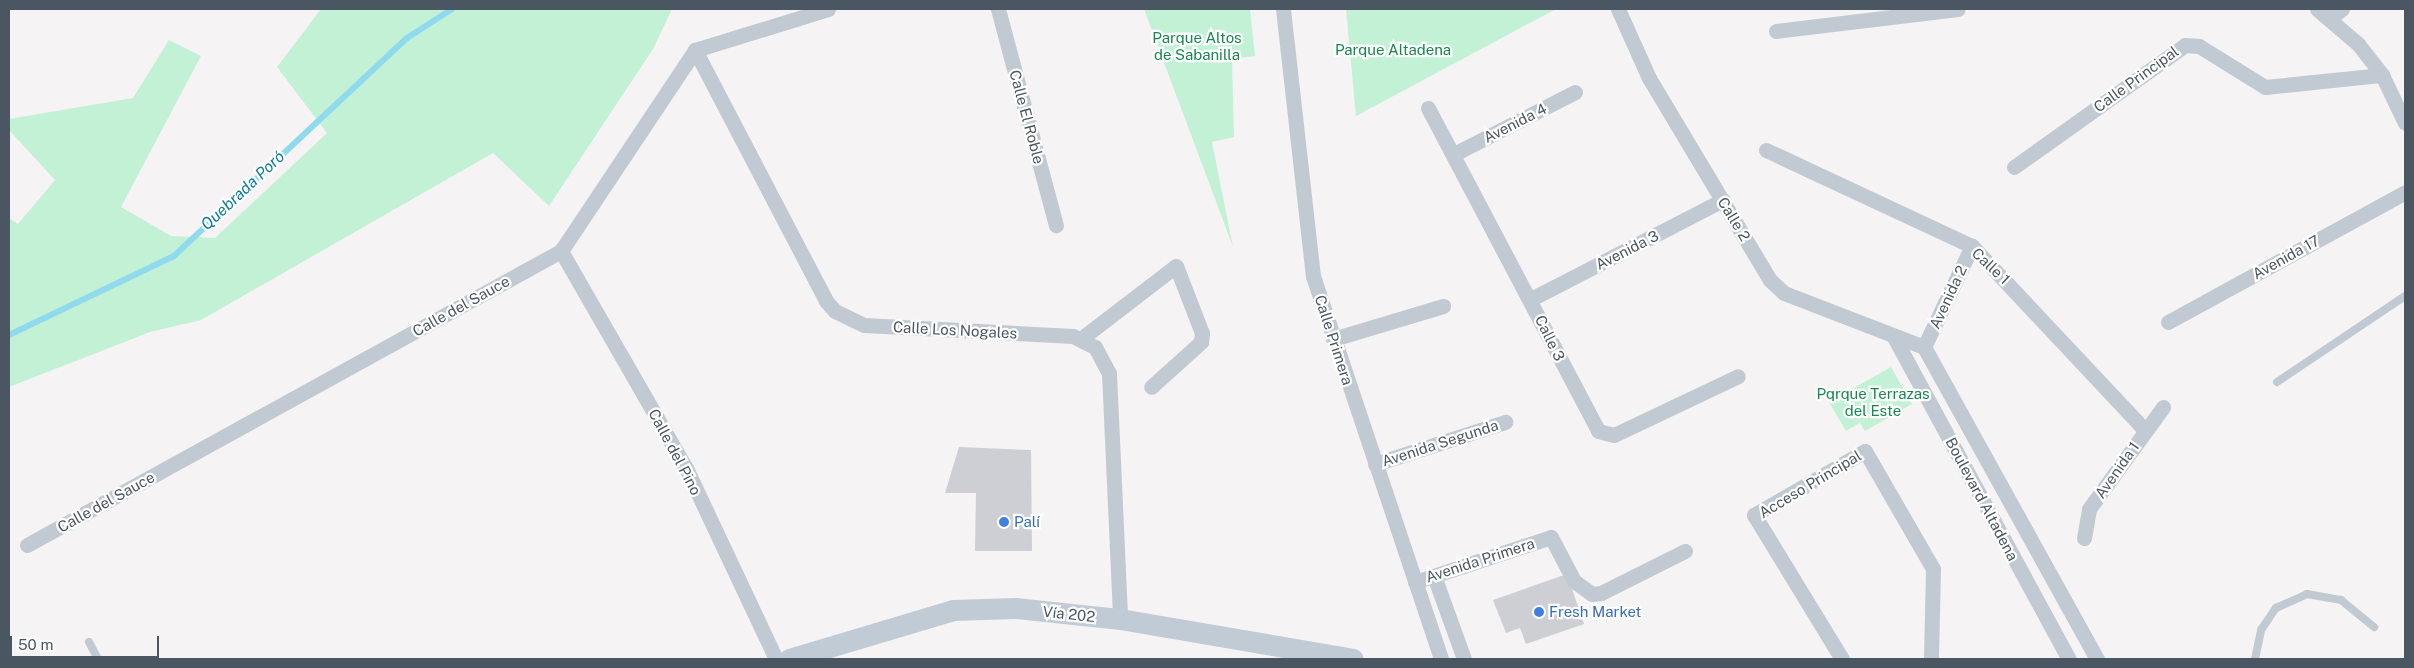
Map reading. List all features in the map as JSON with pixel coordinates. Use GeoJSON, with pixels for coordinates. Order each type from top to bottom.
{"type":"FeatureCollection","features":[{"type":"Feature","properties":{"kind":"main road","name":"Vía 202"},"geometry":{"type":"LineString","coordinates":[[788,659],[953,610],[1015,608],[1120,619],[1353,659]]}},
{"type":"Feature","properties":{"kind":"street"},"geometry":{"type":"LineString","coordinates":[[695,50],[828,9]]}},
{"type":"Feature","properties":{"kind":"street","name":"Calle El Roble"},"geometry":{"type":"LineString","coordinates":[[998,9],[1056,225]]}},
{"type":"Feature","properties":{"kind":"street","name":"Calle Primera"},"geometry":{"type":"LineString","coordinates":[[1283,9],[1313,276],[1441,659]]}},
{"type":"Feature","properties":{"kind":"street","name":"Calle 2"},"geometry":{"type":"LineString","coordinates":[[1618,9],[1649,78],[1770,280],[1784,293],[1895,339],[1924,347]]}},
{"type":"Feature","properties":{"kind":"street"},"geometry":{"type":"LineString","coordinates":[[1776,31],[1917,11],[1958,9]]}},
{"type":"Feature","properties":{"kind":"street"},"geometry":{"type":"LineString","coordinates":[[2316,9],[2336,14],[2382,75],[2405,123]]}},
{"type":"Feature","properties":{"kind":"street","name":"Calle Principal"},"geometry":{"type":"LineString","coordinates":[[2014,167],[2185,45],[2199,46],[2265,87],[2382,75]]}},
{"type":"Feature","properties":{"kind":"street","name":"Calle del Sauce"},"geometry":{"type":"LineString","coordinates":[[27,545],[561,251],[695,50]]}},
{"type":"Feature","properties":{"kind":"street","name":"Calle Los Nogales"},"geometry":{"type":"LineString","coordinates":[[695,50],[826,301],[835,311],[864,324],[1082,338]]}},
{"type":"Feature","properties":{"kind":"street","name":"Avenida 4"},"geometry":{"type":"LineString","coordinates":[[1454,154],[1575,92]]}},
{"type":"Feature","properties":{"kind":"street","name":"Calle 3"},"geometry":{"type":"LineString","coordinates":[[1428,108],[1531,299],[1591,422],[1606,436],[1627,430],[1738,376]]}},
{"type":"Feature","properties":{"kind":"street","name":"Calle 1"},"geometry":{"type":"LineString","coordinates":[[1766,150],[1972,246],[2145,430]]}},
{"type":"Feature","properties":{"kind":"street","name":"Avenida 17"},"geometry":{"type":"LineString","coordinates":[[2168,322],[2405,192]]}},
{"type":"Feature","properties":{"kind":"street","name":"Avenida 3"},"geometry":{"type":"LineString","coordinates":[[1531,299],[1723,200]]}},
{"type":"Feature","properties":{"kind":"street","name":"Avenida 2"},"geometry":{"type":"LineString","coordinates":[[1924,347],[1972,246]]}},
{"type":"Feature","properties":{"kind":"street","name":"Calle del Pino"},"geometry":{"type":"LineString","coordinates":[[561,251],[686,468],[788,659]]}},
{"type":"Feature","properties":{"kind":"street"},"geometry":{"type":"LineString","coordinates":[[1120,619],[1109,373],[1095,347],[1082,338],[1176,266],[1202,333],[1201,342],[1151,387]]}},
{"type":"Feature","properties":{"kind":"street"},"geometry":{"type":"LineString","coordinates":[[1333,339],[1443,306]]}},
{"type":"Feature","properties":{"kind":"street","name":"Boulevard Altadena"},"geometry":{"type":"LineString","coordinates":[[1895,339],[2069,659]]}},
{"type":"Feature","properties":{"kind":"street","name":"Boulevard Altadena"},"geometry":{"type":"LineString","coordinates":[[1924,347],[2097,659]]}},
{"type":"Feature","properties":{"kind":"street","name":"Avenida 1"},"geometry":{"type":"LineString","coordinates":[[2084,538],[2089,509],[2163,407]]}},
{"type":"Feature","properties":{"kind":"street","name":"Avenida Segunda"},"geometry":{"type":"LineString","coordinates":[[1375,464],[1505,422]]}},
{"type":"Feature","properties":{"kind":"street","name":"Acceso Principal"},"geometry":{"type":"LineString","coordinates":[[1842,659],[1754,515],[1865,451],[1933,568],[1931,659]]}},
{"type":"Feature","properties":{"kind":"street"},"geometry":{"type":"LineString","coordinates":[[1984,503],[2004,492]]}},
{"type":"Feature","properties":{"kind":"street","name":"Avenida Primera"},"geometry":{"type":"LineString","coordinates":[[1415,582],[1551,537],[1574,581],[1592,594],[1601,593],[1685,551]]}},
{"type":"Feature","properties":{"kind":"street"},"geometry":{"type":"LineString","coordinates":[[1434,576],[1464,659]]}},
{"type":"Feature","properties":{"kind":"street"},"geometry":{"type":"LineString","coordinates":[[2060,644],[2082,632]]}},
{"type":"Feature","properties":{"kind":"lane"},"geometry":{"type":"LineString","coordinates":[[2277,382],[2405,296]]}},
{"type":"Feature","properties":{"kind":"lane"},"geometry":{"type":"LineString","coordinates":[[2255,659],[2261,630],[2276,608],[2307,594],[2341,600],[2374,627]]}},
{"type":"Feature","properties":{"kind":"lane"},"geometry":{"type":"LineString","coordinates":[[89,642],[98,659]]}},
{"type":"Feature","properties":{"kind":"green space"},"geometry":{"type":"Polygon","coordinates":[[[321,9],[672,9],[653,49],[549,206],[493,153],[201,320],[150,332],[9,387],[9,218],[18,224],[55,180],[9,130],[9,119],[133,98],[169,40],[201,56],[121,207],[171,236],[215,238],[327,133],[277,67],[321,9]]]}},
{"type":"Feature","properties":{"kind":"green space","name":"Parque Altos de Sabanilla"},"geometry":{"type":"Polygon","coordinates":[[[1144,9],[1250,9],[1255,56],[1232,59],[1234,137],[1212,142],[1233,247],[1144,9]]]}},
{"type":"Feature","properties":{"kind":"green space","name":"Parque Altadena"},"geometry":{"type":"Polygon","coordinates":[[[1346,9],[1556,9],[1356,116],[1346,9]]]}},
{"type":"Feature","properties":{"kind":"green space","name":"Pqrque Terrazas del Este"},"geometry":{"type":"Polygon","coordinates":[[[1891,367],[1912,404],[1865,431],[1860,423],[1846,431],[1829,402],[1891,367]]]}},
{"type":"Feature","properties":{"kind":"building","name":"Palí"},"geometry":{"type":"Polygon","coordinates":[[[959,447],[1031,450],[1032,551],[975,551],[976,493],[945,493],[959,447]]]}},
{"type":"Feature","properties":{"kind":"building","name":"Fresh Market"},"geometry":{"type":"Polygon","coordinates":[[[1567,574],[1584,624],[1526,644],[1520,628],[1506,633],[1493,600],[1567,574]]]}},
{"type":"Feature","properties":{"kind":"waterway","name":"Quebrada Poró"},"geometry":{"type":"LineString","coordinates":[[9,335],[174,256],[407,38],[452,9]]}},
{"type":"Feature","properties":{"kind":"place","name":"Palí"},"geometry":{"type":"Point","coordinates":[1004,522]}},
{"type":"Feature","properties":{"kind":"place","name":"Fresh Market"},"geometry":{"type":"Point","coordinates":[1539,612]}}]}
